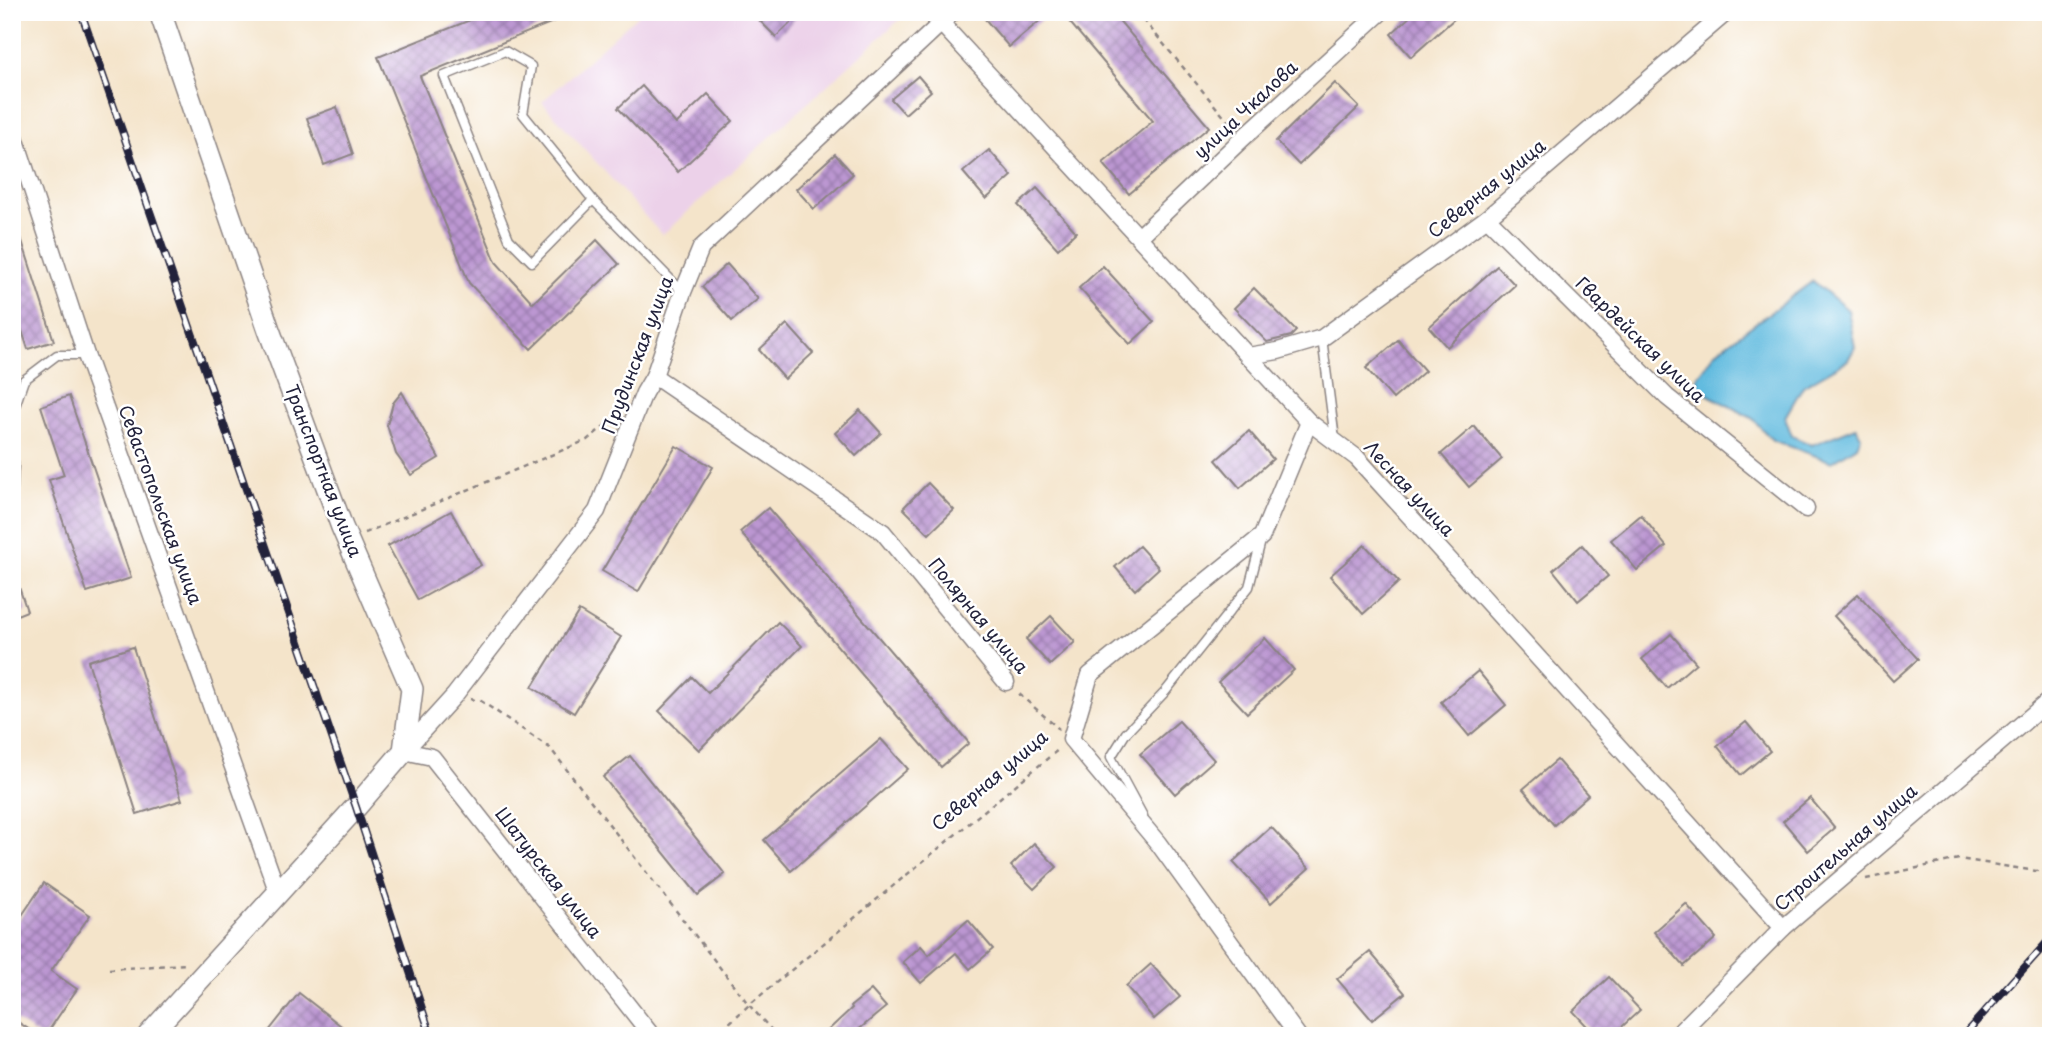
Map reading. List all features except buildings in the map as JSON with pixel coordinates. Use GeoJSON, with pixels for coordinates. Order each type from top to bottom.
{"type":"FeatureCollection","features":[{"type":"Feature","properties":{"kind":"street","name":"улица Чкалова"},"geometry":{"type":"LineString","coordinates":[[1139,237],[1381,12]]}},
{"type":"Feature","properties":{"kind":"street","name":"Северная улица"},"geometry":{"type":"LineString","coordinates":[[1248,356],[1278,351],[1322,338],[1487,218],[1727,12]]}},
{"type":"Feature","properties":{"kind":"street","name":"Лесная улица"},"geometry":{"type":"LineString","coordinates":[[947,18],[1139,237],[1248,356],[1309,422],[1357,458],[1783,928]]}},
{"type":"Feature","properties":{"kind":"street","name":"Прудинская улица"},"geometry":{"type":"LineString","coordinates":[[404,751],[454,696],[597,511],[644,393],[654,376],[701,248],[947,18]]}},
{"type":"Feature","properties":{"kind":"street","name":"Транспортная улица"},"geometry":{"type":"LineString","coordinates":[[165,20],[269,330],[342,527],[412,689],[404,751]]}},
{"type":"Feature","properties":{"kind":"street","name":"Севастопольская улица"},"geometry":{"type":"LineString","coordinates":[[12,128],[86,355],[278,893]]}},
{"type":"Feature","properties":{"kind":"street","name":"Гвардейская улица"},"geometry":{"type":"LineString","coordinates":[[1487,218],[1667,397],[1806,509]]}},
{"type":"Feature","properties":{"kind":"street","name":"Полярная улица"},"geometry":{"type":"LineString","coordinates":[[654,376],[883,532],[1006,682]]}},
{"type":"Feature","properties":{"kind":"street","name":"Северная улица"},"geometry":{"type":"LineString","coordinates":[[1071,739],[1090,675],[1262,536],[1309,422]]}},
{"type":"Feature","properties":{"kind":"street","name":"Строительная улица"},"geometry":{"type":"LineString","coordinates":[[1676,1036],[1783,928],[2051,699]]}},
{"type":"Feature","properties":{"kind":"street"},"geometry":{"type":"LineString","coordinates":[[1071,739],[1158,843],[1298,1036]]}},
{"type":"Feature","properties":{"kind":"street"},"geometry":{"type":"LineString","coordinates":[[148,1036],[404,751]]}},
{"type":"Feature","properties":{"kind":"street","name":"Шатурская улица"},"geometry":{"type":"LineString","coordinates":[[404,751],[432,757],[652,1036]]}},
{"type":"Feature","properties":{"kind":"lane"},"geometry":{"type":"LineString","coordinates":[[593,200],[532,262],[509,239],[444,76],[505,51],[531,66],[523,114],[593,200],[683,292]]}},
{"type":"Feature","properties":{"kind":"lane"},"geometry":{"type":"LineString","coordinates":[[1322,338],[1335,442]]}},
{"type":"Feature","properties":{"kind":"lane"},"geometry":{"type":"LineString","coordinates":[[12,415],[24,380],[57,355],[86,355]]}},
{"type":"Feature","properties":{"kind":"lane"},"geometry":{"type":"LineString","coordinates":[[12,447],[12,501]]}},
{"type":"Feature","properties":{"kind":"lane"},"geometry":{"type":"LineString","coordinates":[[1158,843],[1111,757],[1126,733],[1165,692],[1249,587],[1262,536]]}},
{"type":"Feature","properties":{"kind":"path"},"geometry":{"type":"LineString","coordinates":[[1137,12],[1242,139]]}},
{"type":"Feature","properties":{"kind":"path"},"geometry":{"type":"LineString","coordinates":[[349,539],[587,440],[644,393]]}},
{"type":"Feature","properties":{"kind":"path","name":"Полярная улица"},"geometry":{"type":"LineString","coordinates":[[1006,682],[1071,739]]}},
{"type":"Feature","properties":{"kind":"path"},"geometry":{"type":"LineString","coordinates":[[454,696],[481,701],[550,748],[749,1005],[777,1036]]}},
{"type":"Feature","properties":{"kind":"path","name":"Северная улица"},"geometry":{"type":"LineString","coordinates":[[715,1036],[1071,739]]}},
{"type":"Feature","properties":{"kind":"path"},"geometry":{"type":"LineString","coordinates":[[1832,886],[1959,859],[2036,871],[2051,870]]}},
{"type":"Feature","properties":{"kind":"path"},"geometry":{"type":"LineString","coordinates":[[109,969],[215,962]]}},
{"type":"Feature","properties":{"kind":"shaded area"},"geometry":{"type":"Polygon","coordinates":[[[641,12],[908,12],[662,235],[542,102],[641,12]]]}},
{"type":"Feature","properties":{"kind":"water"},"geometry":{"type":"Polygon","coordinates":[[[1813,281],[1848,310],[1855,347],[1848,360],[1803,386],[1785,417],[1792,436],[1812,445],[1856,427],[1861,436],[1857,446],[1832,462],[1772,440],[1752,418],[1699,390],[1697,378],[1716,352],[1813,281]]]}},
{"type":"Feature","properties":{"kind":"railway"},"geometry":{"type":"LineString","coordinates":[[81,12],[356,807],[431,1036]]}},
{"type":"Feature","properties":{"kind":"railway"},"geometry":{"type":"LineString","coordinates":[[1963,1036],[2051,938]]}}]}
